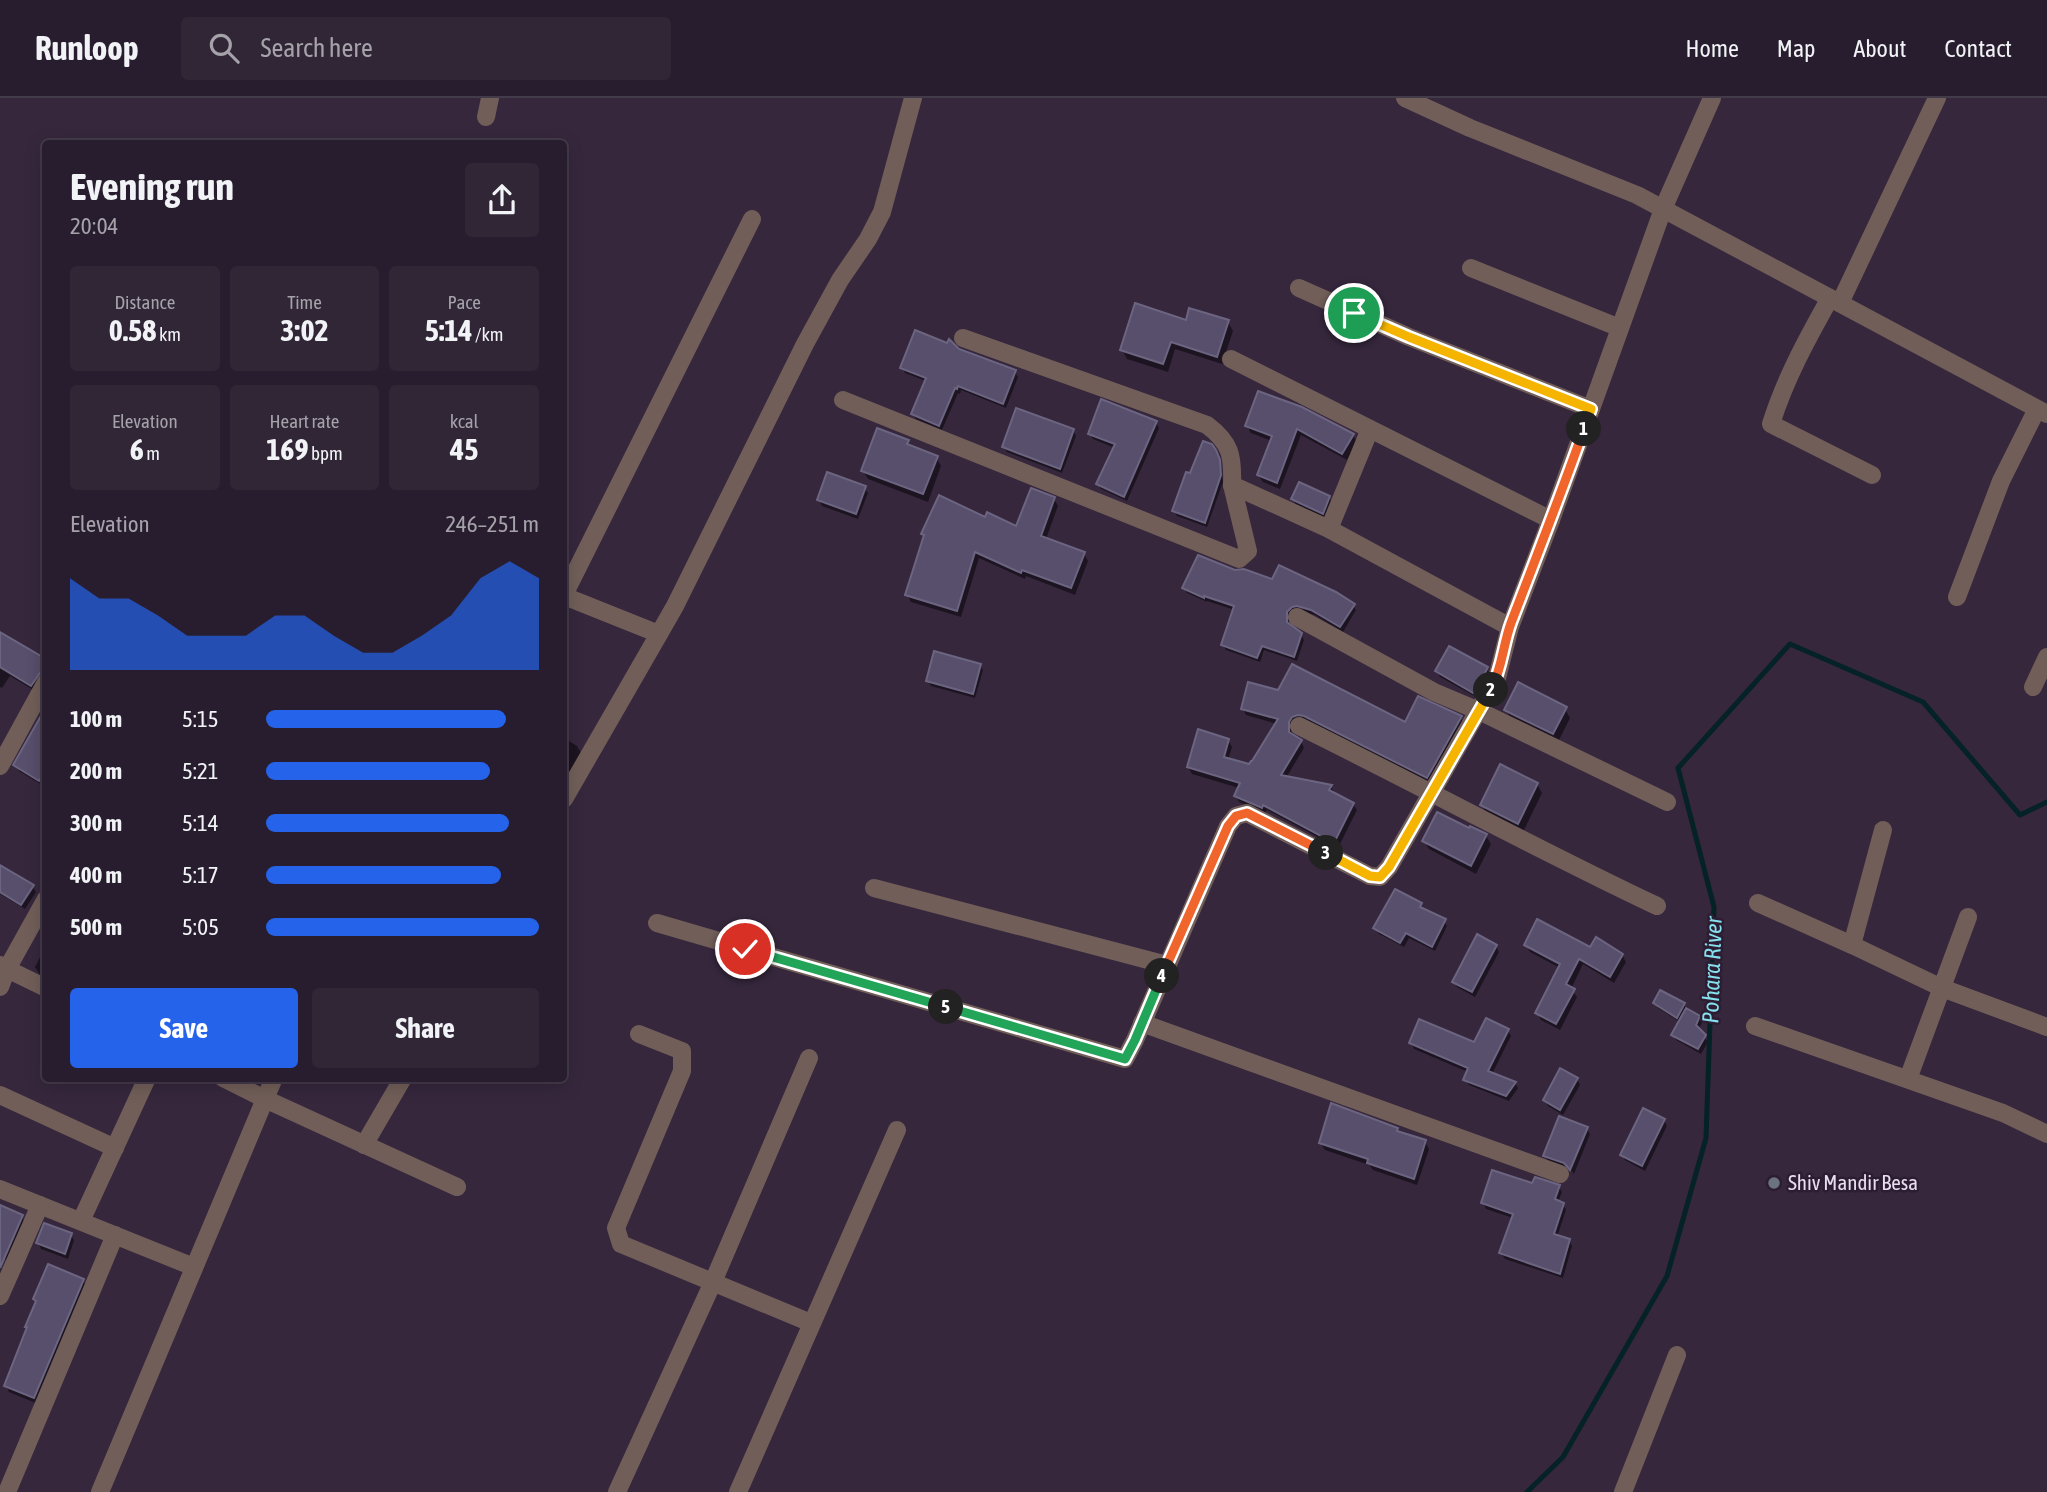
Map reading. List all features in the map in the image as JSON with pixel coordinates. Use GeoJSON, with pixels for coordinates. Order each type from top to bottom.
{"type":"FeatureCollection","features":[{"type":"Feature","properties":{"kind":"street"},"geometry":{"type":"LineString","coordinates":[[486,117],[490,98]]}},
{"type":"Feature","properties":{"kind":"street"},"geometry":{"type":"LineString","coordinates":[[567,794],[675,606],[805,344],[882,212],[913,98]]}},
{"type":"Feature","properties":{"kind":"street"},"geometry":{"type":"LineString","coordinates":[[1405,98],[1470,128],[1637,195],[2042,411],[2001,481],[1957,597]]}},
{"type":"Feature","properties":{"kind":"street"},"geometry":{"type":"LineString","coordinates":[[657,923],[1125,1059],[1228,826],[1236,816],[1247,813],[1370,876],[1380,877],[1389,867],[1497,678],[1510,627],[1663,209],[1712,98]]}},
{"type":"Feature","properties":{"kind":"street"},"geometry":{"type":"LineString","coordinates":[[1872,475],[1771,424],[1798,355],[1835,301],[1937,98]]}},
{"type":"Feature","properties":{"kind":"street"},"geometry":{"type":"LineString","coordinates":[[567,589],[752,219]]}},
{"type":"Feature","properties":{"kind":"street"},"geometry":{"type":"LineString","coordinates":[[1471,268],[1620,328]]}},
{"type":"Feature","properties":{"kind":"street"},"geometry":{"type":"LineString","coordinates":[[1299,288],[1409,337],[1591,409]]}},
{"type":"Feature","properties":{"kind":"street"},"geometry":{"type":"LineString","coordinates":[[843,400],[1239,559],[1248,551],[1232,485],[1231,453],[1220,435],[1207,425],[963,338]]}},
{"type":"Feature","properties":{"kind":"street"},"geometry":{"type":"LineString","coordinates":[[1231,359],[1551,520]]}},
{"type":"Feature","properties":{"kind":"street"},"geometry":{"type":"LineString","coordinates":[[1329,529],[1370,429]]}},
{"type":"Feature","properties":{"kind":"street"},"geometry":{"type":"LineString","coordinates":[[1232,485],[1329,529],[1510,627]]}},
{"type":"Feature","properties":{"kind":"street"},"geometry":{"type":"LineString","coordinates":[[567,596],[659,634]]}},
{"type":"Feature","properties":{"kind":"street"},"geometry":{"type":"LineString","coordinates":[[1297,617],[1434,692],[1667,802]]}},
{"type":"Feature","properties":{"kind":"street"},"geometry":{"type":"LineString","coordinates":[[2033,687],[2047,657]]}},
{"type":"Feature","properties":{"kind":"street"},"geometry":{"type":"LineString","coordinates":[[0,766],[42,689]]}},
{"type":"Feature","properties":{"kind":"street"},"geometry":{"type":"LineString","coordinates":[[1299,726],[1433,792],[1525,842],[1657,906]]}},
{"type":"Feature","properties":{"kind":"street"},"geometry":{"type":"LineString","coordinates":[[1852,945],[1883,830]]}},
{"type":"Feature","properties":{"kind":"street"},"geometry":{"type":"LineString","coordinates":[[874,888],[1167,965]]}},
{"type":"Feature","properties":{"kind":"street"},"geometry":{"type":"LineString","coordinates":[[1758,904],[1852,945],[1942,989],[2047,1027]]}},
{"type":"Feature","properties":{"kind":"street"},"geometry":{"type":"LineString","coordinates":[[0,987],[4,967],[42,905]]}},
{"type":"Feature","properties":{"kind":"street"},"geometry":{"type":"LineString","coordinates":[[1908,1079],[1968,917]]}},
{"type":"Feature","properties":{"kind":"street"},"geometry":{"type":"LineString","coordinates":[[4,967],[42,986]]}},
{"type":"Feature","properties":{"kind":"street"},"geometry":{"type":"LineString","coordinates":[[1142,1023],[1560,1174]]}},
{"type":"Feature","properties":{"kind":"street"},"geometry":{"type":"LineString","coordinates":[[1755,1027],[2003,1112],[2047,1135]]}},
{"type":"Feature","properties":{"kind":"street"},"geometry":{"type":"LineString","coordinates":[[639,1034],[682,1051],[682,1072],[616,1227],[621,1244],[811,1323]]}},
{"type":"Feature","properties":{"kind":"street"},"geometry":{"type":"LineString","coordinates":[[617,1492],[713,1282],[809,1058]]}},
{"type":"Feature","properties":{"kind":"street"},"geometry":{"type":"LineString","coordinates":[[81,1221],[145,1082]]}},
{"type":"Feature","properties":{"kind":"street"},"geometry":{"type":"LineString","coordinates":[[231,1082],[457,1187]]}},
{"type":"Feature","properties":{"kind":"street"},"geometry":{"type":"LineString","coordinates":[[100,1492],[272,1082]]}},
{"type":"Feature","properties":{"kind":"street"},"geometry":{"type":"LineString","coordinates":[[364,1145],[401,1082]]}},
{"type":"Feature","properties":{"kind":"street"},"geometry":{"type":"LineString","coordinates":[[0,1095],[115,1148]]}},
{"type":"Feature","properties":{"kind":"street"},"geometry":{"type":"LineString","coordinates":[[738,1492],[897,1130]]}},
{"type":"Feature","properties":{"kind":"street"},"geometry":{"type":"LineString","coordinates":[[0,1189],[194,1267]]}},
{"type":"Feature","properties":{"kind":"street"},"geometry":{"type":"LineString","coordinates":[[0,1296],[40,1205]]}},
{"type":"Feature","properties":{"kind":"street"},"geometry":{"type":"LineString","coordinates":[[7,1492],[115,1235]]}},
{"type":"Feature","properties":{"kind":"street"},"geometry":{"type":"LineString","coordinates":[[1623,1492],[1677,1354]]}},
{"type":"Feature","properties":{"kind":"building"},"geometry":{"type":"Polygon","coordinates":[[[1135,303],[1186,320],[1189,308],[1229,320],[1217,357],[1171,342],[1163,364],[1120,350],[1135,303]]]}},
{"type":"Feature","properties":{"kind":"building"},"geometry":{"type":"Polygon","coordinates":[[[915,330],[947,343],[949,339],[959,349],[1016,370],[1003,404],[958,386],[939,426],[911,414],[926,378],[900,368],[915,330]]]}},
{"type":"Feature","properties":{"kind":"building"},"geometry":{"type":"Polygon","coordinates":[[[1258,391],[1302,407],[1354,434],[1342,454],[1297,429],[1277,483],[1257,475],[1272,436],[1245,426],[1258,391]]]}},
{"type":"Feature","properties":{"kind":"building"},"geometry":{"type":"Polygon","coordinates":[[[1101,399],[1157,421],[1124,497],[1096,484],[1115,444],[1088,434],[1101,399]]]}},
{"type":"Feature","properties":{"kind":"building"},"geometry":{"type":"Polygon","coordinates":[[[1016,408],[1074,429],[1060,469],[1002,447],[1016,408]]]}},
{"type":"Feature","properties":{"kind":"building"},"geometry":{"type":"Polygon","coordinates":[[[877,428],[909,440],[907,444],[938,456],[923,494],[861,471],[877,428]]]}},
{"type":"Feature","properties":{"kind":"building"},"geometry":{"type":"Polygon","coordinates":[[[1203,441],[1212,444],[1216,450],[1221,475],[1205,523],[1172,511],[1186,472],[1190,473],[1203,441]]]}},
{"type":"Feature","properties":{"kind":"building"},"geometry":{"type":"Polygon","coordinates":[[[827,472],[866,486],[856,514],[817,500],[827,472]]]}},
{"type":"Feature","properties":{"kind":"building"},"geometry":{"type":"Polygon","coordinates":[[[1299,482],[1330,496],[1323,514],[1291,499],[1299,482]]]}},
{"type":"Feature","properties":{"kind":"building"},"geometry":{"type":"Polygon","coordinates":[[[1031,488],[1055,497],[1041,536],[1085,552],[1071,588],[1022,570],[1021,573],[975,552],[957,611],[905,595],[924,535],[921,534],[939,495],[985,517],[987,512],[1016,526],[1031,488]]]}},
{"type":"Feature","properties":{"kind":"building"},"geometry":{"type":"Polygon","coordinates":[[[1198,555],[1235,570],[1244,569],[1272,579],[1279,565],[1355,604],[1340,627],[1311,610],[1292,607],[1287,612],[1287,622],[1302,633],[1294,657],[1262,646],[1257,658],[1221,645],[1234,606],[1204,598],[1182,588],[1198,555]]]}},
{"type":"Feature","properties":{"kind":"building"},"geometry":{"type":"Polygon","coordinates":[[[0,632],[42,657],[42,672],[31,686],[0,667],[0,632]]]}},
{"type":"Feature","properties":{"kind":"building"},"geometry":{"type":"Polygon","coordinates":[[[1449,646],[1488,667],[1475,694],[1435,671],[1449,646]]]}},
{"type":"Feature","properties":{"kind":"building"},"geometry":{"type":"Polygon","coordinates":[[[934,651],[981,664],[973,694],[926,681],[934,651]]]}},
{"type":"Feature","properties":{"kind":"building"},"geometry":{"type":"Polygon","coordinates":[[[1292,664],[1405,722],[1418,696],[1462,716],[1427,778],[1304,716],[1292,717],[1289,732],[1302,740],[1281,775],[1332,785],[1329,790],[1354,803],[1334,843],[1263,805],[1262,808],[1234,796],[1240,783],[1187,767],[1198,729],[1229,739],[1224,757],[1249,764],[1278,719],[1241,709],[1248,682],[1278,690],[1292,664]]]}},
{"type":"Feature","properties":{"kind":"building"},"geometry":{"type":"Polygon","coordinates":[[[1518,682],[1567,707],[1553,734],[1504,710],[1518,682]]]}},
{"type":"Feature","properties":{"kind":"building"},"geometry":{"type":"Polygon","coordinates":[[[42,714],[42,776],[39,781],[13,765],[42,714]]]}},
{"type":"Feature","properties":{"kind":"building"},"geometry":{"type":"Polygon","coordinates":[[[1500,764],[1538,783],[1518,824],[1480,805],[1500,764]]]}},
{"type":"Feature","properties":{"kind":"building"},"geometry":{"type":"Polygon","coordinates":[[[1437,812],[1487,834],[1471,866],[1422,841],[1437,812]]]}},
{"type":"Feature","properties":{"kind":"building"},"geometry":{"type":"Polygon","coordinates":[[[0,865],[34,885],[21,905],[0,892],[0,865]]]}},
{"type":"Feature","properties":{"kind":"building"},"geometry":{"type":"Polygon","coordinates":[[[1395,889],[1422,903],[1420,907],[1446,919],[1432,947],[1406,933],[1400,943],[1373,928],[1395,889]]]}},
{"type":"Feature","properties":{"kind":"building"},"geometry":{"type":"Polygon","coordinates":[[[1537,919],[1590,947],[1596,937],[1623,954],[1610,977],[1579,959],[1566,984],[1575,989],[1556,1024],[1535,1013],[1560,964],[1524,945],[1537,919]]]}},
{"type":"Feature","properties":{"kind":"building"},"geometry":{"type":"Polygon","coordinates":[[[1477,934],[1497,945],[1472,992],[1452,982],[1477,934]]]}},
{"type":"Feature","properties":{"kind":"building"},"geometry":{"type":"Polygon","coordinates":[[[1660,990],[1685,1003],[1677,1018],[1653,1003],[1660,990]]]}},
{"type":"Feature","properties":{"kind":"building"},"geometry":{"type":"Polygon","coordinates":[[[1686,1008],[1700,1016],[1696,1025],[1706,1035],[1698,1049],[1671,1035],[1686,1008]]]}},
{"type":"Feature","properties":{"kind":"building"},"geometry":{"type":"Polygon","coordinates":[[[1486,1018],[1509,1029],[1488,1071],[1516,1082],[1506,1096],[1463,1080],[1468,1068],[1409,1043],[1419,1019],[1474,1042],[1486,1018]]]}},
{"type":"Feature","properties":{"kind":"building"},"geometry":{"type":"Polygon","coordinates":[[[1560,1068],[1578,1078],[1560,1110],[1543,1100],[1560,1068]]]}},
{"type":"Feature","properties":{"kind":"building"},"geometry":{"type":"Polygon","coordinates":[[[1331,1103],[1398,1128],[1397,1131],[1426,1140],[1414,1179],[1367,1163],[1368,1159],[1319,1143],[1331,1103]]]}},
{"type":"Feature","properties":{"kind":"building"},"geometry":{"type":"Polygon","coordinates":[[[1643,1108],[1665,1119],[1642,1166],[1620,1155],[1643,1108]]]}},
{"type":"Feature","properties":{"kind":"building"},"geometry":{"type":"Polygon","coordinates":[[[1559,1116],[1588,1127],[1570,1170],[1564,1163],[1543,1156],[1559,1116]]]}},
{"type":"Feature","properties":{"kind":"building"},"geometry":{"type":"Polygon","coordinates":[[[1492,1170],[1532,1183],[1535,1177],[1560,1185],[1555,1199],[1564,1203],[1554,1234],[1570,1239],[1560,1274],[1499,1253],[1513,1214],[1481,1203],[1492,1170]]]}},
{"type":"Feature","properties":{"kind":"building"},"geometry":{"type":"Polygon","coordinates":[[[0,1205],[23,1215],[0,1268],[0,1205]]]}},
{"type":"Feature","properties":{"kind":"building"},"geometry":{"type":"Polygon","coordinates":[[[44,1223],[72,1233],[65,1254],[36,1243],[44,1223]]]}},
{"type":"Feature","properties":{"kind":"building"},"geometry":{"type":"Polygon","coordinates":[[[48,1264],[84,1279],[34,1398],[4,1386],[36,1301],[33,1299],[48,1264]]]}},
{"type":"Feature","properties":{"kind":"waterway","name":"Pohara River"},"geometry":{"type":"LineString","coordinates":[[1527,1492],[1563,1457],[1667,1276],[1706,1138],[1714,907],[1678,768],[1790,644],[1923,702],[2020,815],[2047,802]]}},
{"type":"Feature","properties":{"kind":"place","name":"Shiv Mandir Besa"},"geometry":{"type":"Point","coordinates":[1774,1183]}},
{"type":"Feature","properties":{"kind":"route"},"geometry":{"type":"LineString","coordinates":[[745,949],[1125,1059],[1228,826],[1236,816],[1247,813],[1370,876],[1380,877],[1389,867],[1497,678],[1510,627],[1591,409],[1354,313]]}}]}
